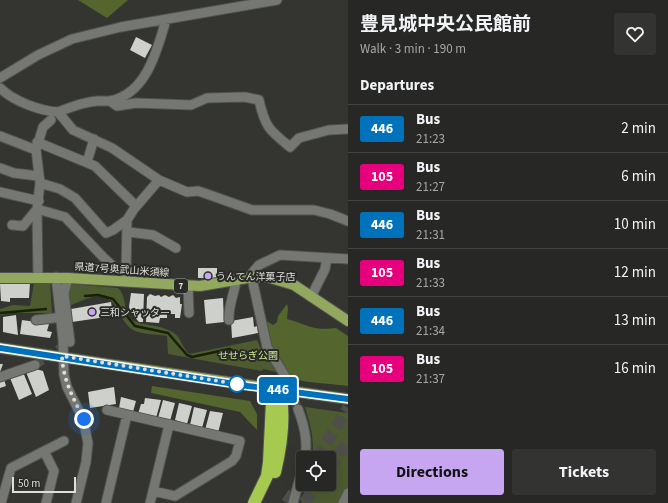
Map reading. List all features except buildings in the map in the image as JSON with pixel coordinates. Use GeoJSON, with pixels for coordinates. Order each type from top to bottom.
{"type":"FeatureCollection","features":[{"type":"Feature","properties":{"kind":"highway"},"geometry":{"type":"LineString","coordinates":[[254,503],[267,476],[272,402],[280,390]]}},
{"type":"Feature","properties":{"kind":"highway"},"geometry":{"type":"LineString","coordinates":[[264,503],[272,482],[279,452],[283,403],[280,390]]}},
{"type":"Feature","properties":{"kind":"main road","name":"県道7号奥武山米須線"},"geometry":{"type":"LineString","coordinates":[[0,278],[127,276],[188,286],[213,285],[253,277],[267,277],[287,282],[348,321]]}},
{"type":"Feature","properties":{"kind":"main road"},"geometry":{"type":"LineString","coordinates":[[0,348],[348,399]]}},
{"type":"Feature","properties":{"kind":"street"},"geometry":{"type":"LineString","coordinates":[[0,78],[38,55],[72,39],[121,27],[277,0]]}},
{"type":"Feature","properties":{"kind":"street"},"geometry":{"type":"LineString","coordinates":[[0,88],[14,98],[49,111],[58,112],[89,103],[110,101],[130,93],[143,79],[158,47],[166,20]]}},
{"type":"Feature","properties":{"kind":"street"},"geometry":{"type":"LineString","coordinates":[[110,101],[117,106],[136,103],[191,105],[207,98],[245,98],[259,100],[264,121],[273,133],[290,147],[299,138],[329,130],[348,129]]}},
{"type":"Feature","properties":{"kind":"street"},"geometry":{"type":"LineString","coordinates":[[58,112],[73,130],[112,148],[159,180],[187,192],[198,191],[252,210],[314,210],[348,221]]}},
{"type":"Feature","properties":{"kind":"street"},"geometry":{"type":"LineString","coordinates":[[38,277],[39,180],[36,146],[43,127],[51,120]]}},
{"type":"Feature","properties":{"kind":"street"},"geometry":{"type":"LineString","coordinates":[[0,136],[87,162],[115,184],[136,206]]}},
{"type":"Feature","properties":{"kind":"street"},"geometry":{"type":"LineString","coordinates":[[87,162],[94,139]]}},
{"type":"Feature","properties":{"kind":"street"},"geometry":{"type":"LineString","coordinates":[[0,168],[39,180],[60,189],[75,198],[106,233],[127,220],[136,206],[159,180]]}},
{"type":"Feature","properties":{"kind":"street"},"geometry":{"type":"LineString","coordinates":[[0,192],[38,205],[65,217],[104,258],[127,276]]}},
{"type":"Feature","properties":{"kind":"street"},"geometry":{"type":"LineString","coordinates":[[12,225],[23,226],[38,205]]}},
{"type":"Feature","properties":{"kind":"street"},"geometry":{"type":"LineString","coordinates":[[127,220],[127,276]]}},
{"type":"Feature","properties":{"kind":"street"},"geometry":{"type":"LineString","coordinates":[[128,232],[153,235],[176,248]]}},
{"type":"Feature","properties":{"kind":"street"},"geometry":{"type":"LineString","coordinates":[[285,376],[267,347],[253,277],[254,272],[259,265],[280,255],[348,259]]}},
{"type":"Feature","properties":{"kind":"street"},"geometry":{"type":"LineString","coordinates":[[310,297],[324,269],[327,258]]}},
{"type":"Feature","properties":{"kind":"street"},"geometry":{"type":"LineString","coordinates":[[56,278],[63,340],[62,356],[64,375],[67,387],[84,419],[88,443],[86,462],[76,503]]}},
{"type":"Feature","properties":{"kind":"street"},"geometry":{"type":"LineString","coordinates":[[68,278],[64,293],[70,342]]}},
{"type":"Feature","properties":{"kind":"street"},"geometry":{"type":"LineString","coordinates":[[229,320],[228,308],[234,293],[236,281]]}},
{"type":"Feature","properties":{"kind":"street"},"geometry":{"type":"LineString","coordinates":[[188,286],[189,313]]}},
{"type":"Feature","properties":{"kind":"street"},"geometry":{"type":"LineString","coordinates":[[36,320],[54,318]]}},
{"type":"Feature","properties":{"kind":"street"},"geometry":{"type":"LineString","coordinates":[[0,377],[35,365]]}},
{"type":"Feature","properties":{"kind":"street"},"geometry":{"type":"LineString","coordinates":[[298,409],[304,423],[306,437],[305,451]]}},
{"type":"Feature","properties":{"kind":"street"},"geometry":{"type":"LineString","coordinates":[[107,410],[240,441],[236,456],[232,461],[175,496],[153,491]]}},
{"type":"Feature","properties":{"kind":"street"},"geometry":{"type":"LineString","coordinates":[[106,503],[128,415]]}},
{"type":"Feature","properties":{"kind":"street"},"geometry":{"type":"LineString","coordinates":[[150,503],[169,425]]}},
{"type":"Feature","properties":{"kind":"street"},"geometry":{"type":"LineString","coordinates":[[1,503],[11,468],[64,441]]}},
{"type":"Feature","properties":{"kind":"street"},"geometry":{"type":"LineString","coordinates":[[44,451],[54,471],[46,503]]}},
{"type":"Feature","properties":{"kind":"street"},"geometry":{"type":"LineString","coordinates":[[293,503],[296,491]]}},
{"type":"Feature","properties":{"kind":"street"},"geometry":{"type":"LineString","coordinates":[[343,503],[348,493]]}},
{"type":"Feature","properties":{"kind":"green space"},"geometry":{"type":"Polygon","coordinates":[[[78,0],[128,0],[107,18],[78,0]]]}},
{"type":"Feature","properties":{"kind":"green space"},"geometry":{"type":"Polygon","coordinates":[[[34,283],[50,283],[52,313],[11,313],[0,315],[0,309],[13,305],[30,306],[34,283]]]}},
{"type":"Feature","properties":{"kind":"green space","name":"せせらぎ公園"},"geometry":{"type":"Polygon","coordinates":[[[72,284],[118,288],[123,295],[127,312],[131,319],[139,323],[167,329],[172,332],[177,336],[189,354],[257,340],[264,355],[269,359],[276,372],[263,369],[262,371],[168,354],[167,336],[145,334],[133,330],[128,326],[113,303],[108,299],[92,297],[69,306],[69,289],[72,284]]]}},
{"type":"Feature","properties":{"kind":"green space"},"geometry":{"type":"Polygon","coordinates":[[[287,304],[287,319],[321,329],[336,328],[348,336],[348,386],[296,379],[283,368],[271,345],[265,320],[273,325],[277,322],[278,316],[287,304]]]}},
{"type":"Feature","properties":{"kind":"green space"},"geometry":{"type":"Polygon","coordinates":[[[152,386],[250,401],[257,414],[257,430],[240,412],[151,393],[152,386]]]}},
{"type":"Feature","properties":{"kind":"green space"},"geometry":{"type":"Polygon","coordinates":[[[305,407],[348,413],[348,503],[301,503],[305,491],[336,491],[336,451],[313,451],[310,426],[305,407]]]}},
{"type":"Feature","properties":{"kind":"waterway"},"geometry":{"type":"LineString","coordinates":[[85,296],[98,295],[113,299],[135,326],[168,333],[187,355],[192,357],[229,349],[247,356],[258,354]]}},
{"type":"Feature","properties":{"kind":"waterway"},"geometry":{"type":"LineString","coordinates":[[0,313],[46,309]]}},
{"type":"Feature","properties":{"kind":"tunnel"},"geometry":{"type":"LineString","coordinates":[[35,365],[69,342]]}},
{"type":"Feature","properties":{"kind":"tunnel"},"geometry":{"type":"LineString","coordinates":[[285,376],[298,409]]}},
{"type":"Feature","properties":{"kind":"tunnel"},"geometry":{"type":"LineString","coordinates":[[321,451],[348,408]]}},
{"type":"Feature","properties":{"kind":"tunnel"},"geometry":{"type":"LineString","coordinates":[[336,459],[348,441]]}},
{"type":"Feature","properties":{"kind":"tunnel"},"geometry":{"type":"LineString","coordinates":[[287,503],[296,489]]}},
{"type":"Feature","properties":{"kind":"tunnel"},"geometry":{"type":"LineString","coordinates":[[304,503],[313,491]]}},
{"type":"Feature","properties":{"kind":"bus line","name":"446"},"geometry":{"type":"LineString","coordinates":[[0,348],[62,356],[248,386],[348,399]]}},
{"type":"Feature","properties":{"kind":"place","name":"うんてん洋菓子店"},"geometry":{"type":"Point","coordinates":[208,276]}},
{"type":"Feature","properties":{"kind":"place","name":"三和シャッター"},"geometry":{"type":"Point","coordinates":[92,312]}},
{"type":"Feature","properties":{"kind":"route"},"geometry":{"type":"LineString","coordinates":[[84,419],[67,387],[62,356],[237,384]]}}]}
